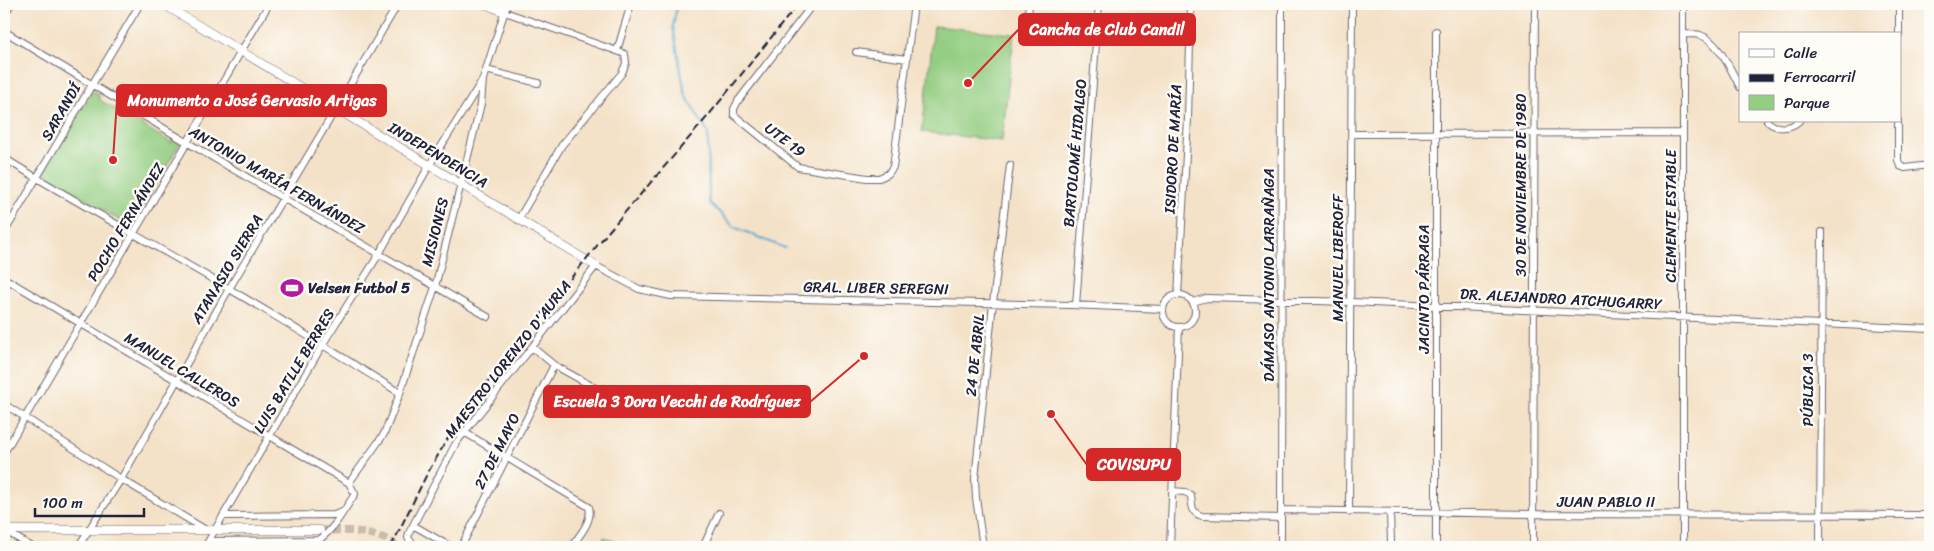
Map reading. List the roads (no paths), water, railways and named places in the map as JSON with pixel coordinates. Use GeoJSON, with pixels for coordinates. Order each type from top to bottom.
{"type":"FeatureCollection","features":[{"type":"Feature","properties":{"kind":"street"},"geometry":{"type":"LineString","coordinates":[[4,15],[11,4]]}},
{"type":"Feature","properties":{"kind":"street","name":"SARANDÍ"},"geometry":{"type":"LineString","coordinates":[[4,232],[140,4]]}},
{"type":"Feature","properties":{"kind":"street","name":"INDEPENDENCIA"},"geometry":{"type":"LineString","coordinates":[[163,4],[596,266]]}},
{"type":"Feature","properties":{"kind":"street","name":"POCHO FERNÁNDEZ"},"geometry":{"type":"LineString","coordinates":[[4,453],[269,4]]}},
{"type":"Feature","properties":{"kind":"street","name":"ATANASIO SIERRA"},"geometry":{"type":"LineString","coordinates":[[78,547],[121,478],[229,289],[398,4]]}},
{"type":"Feature","properties":{"kind":"street"},"geometry":{"type":"LineString","coordinates":[[484,4],[625,54],[626,63],[622,73],[562,145],[518,220]]}},
{"type":"Feature","properties":{"kind":"street","name":"MISIONES"},"geometry":{"type":"LineString","coordinates":[[349,484],[384,434],[400,393],[435,287],[481,104],[483,79],[507,4]]}},
{"type":"Feature","properties":{"kind":"street"},"geometry":{"type":"LineString","coordinates":[[617,51],[631,4]]}},
{"type":"Feature","properties":{"kind":"street","name":"UTE 19"},"geometry":{"type":"LineString","coordinates":[[813,4],[738,101],[734,112],[736,118],[798,167],[867,178],[879,178],[888,174],[891,171],[894,160],[907,59]]}},
{"type":"Feature","properties":{"kind":"street"},"geometry":{"type":"LineString","coordinates":[[856,52],[907,59],[914,4]]}},
{"type":"Feature","properties":{"kind":"street"},"geometry":{"type":"LineString","coordinates":[[1026,28],[1029,4]]}},
{"type":"Feature","properties":{"kind":"street","name":"BARTOLOMÉ HIDALGO"},"geometry":{"type":"LineString","coordinates":[[1076,305],[1099,4]]}},
{"type":"Feature","properties":{"kind":"street","name":"ISIDORO DE MARÍA"},"geometry":{"type":"LineString","coordinates":[[1178,295],[1188,119],[1191,4]]}},
{"type":"Feature","properties":{"kind":"street","name":"DÁMASO ANTONIO LARRAÑAGA"},"geometry":{"type":"LineString","coordinates":[[1281,547],[1282,4]]}},
{"type":"Feature","properties":{"kind":"street","name":"MANUEL LIBEROFF"},"geometry":{"type":"LineString","coordinates":[[1349,512],[1352,4]]}},
{"type":"Feature","properties":{"kind":"street","name":"30 DE NOVIEMBRE DE 1980"},"geometry":{"type":"LineString","coordinates":[[1533,547],[1533,134],[1535,4]]}},
{"type":"Feature","properties":{"kind":"street","name":"CLEMENTE ESTABLE"},"geometry":{"type":"LineString","coordinates":[[1682,547],[1684,318],[1683,4]]}},
{"type":"Feature","properties":{"kind":"street"},"geometry":{"type":"LineString","coordinates":[[1899,4],[1899,32]]}},
{"type":"Feature","properties":{"kind":"street","name":"ANTONIO MARÍA FERNÁNDEZ"},"geometry":{"type":"LineString","coordinates":[[4,31],[188,143],[488,317]]}},
{"type":"Feature","properties":{"kind":"street","name":"JACINTO PÁRRAGA"},"geometry":{"type":"LineString","coordinates":[[1436,31],[1436,547]]}},
{"type":"Feature","properties":{"kind":"street"},"geometry":{"type":"LineString","coordinates":[[1684,34],[1699,34],[1717,48],[1739,85]]}},
{"type":"Feature","properties":{"kind":"street"},"geometry":{"type":"LineString","coordinates":[[486,70],[538,83]]}},
{"type":"Feature","properties":{"kind":"street","name":"LUIS BATLLE BERRES"},"geometry":{"type":"LineString","coordinates":[[205,547],[209,541],[211,530],[223,516],[323,344],[483,79]]}},
{"type":"Feature","properties":{"kind":"street"},"geometry":{"type":"LineString","coordinates":[[1768,122],[1771,125],[1783,128],[1798,122]]}},
{"type":"Feature","properties":{"kind":"street"},"geometry":{"type":"LineString","coordinates":[[1898,122],[1898,160],[1900,166],[1905,168],[1930,165]]}},
{"type":"Feature","properties":{"kind":"street"},"geometry":{"type":"LineString","coordinates":[[1352,134],[1683,133]]}},
{"type":"Feature","properties":{"kind":"street"},"geometry":{"type":"LineString","coordinates":[[4,158],[323,344],[400,393]]}},
{"type":"Feature","properties":{"kind":"street","name":"24 DE ABRIL"},"geometry":{"type":"LineString","coordinates":[[984,547],[976,498],[975,479],[993,303],[1010,164]]}},
{"type":"Feature","properties":{"kind":"street","name":"PÚBLICA 3"},"geometry":{"type":"LineString","coordinates":[[1820,547],[1822,232]]}},
{"type":"Feature","properties":{"kind":"street","name":"GRAL. LIBER SEREGNI"},"geometry":{"type":"LineString","coordinates":[[596,266],[639,289],[670,296],[1076,305],[1163,309]]}},
{"type":"Feature","properties":{"kind":"street","name":"MAESTRO LORENZO D'AURIA"},"geometry":{"type":"LineString","coordinates":[[413,525],[456,443],[596,266]]}},
{"type":"Feature","properties":{"kind":"street","name":"MANUEL CALLEROS"},"geometry":{"type":"LineString","coordinates":[[4,278],[349,484]]}},
{"type":"Feature","properties":{"kind":"street"},"geometry":{"type":"LineString","coordinates":[[1178,295],[1186,297],[1192,302],[1195,310],[1193,318],[1187,325],[1179,327],[1168,323],[1164,317],[1163,309],[1166,301],[1178,295]]}},
{"type":"Feature","properties":{"kind":"street","name":"DR. ALEJANDRO ATCHUGARRY"},"geometry":{"type":"LineString","coordinates":[[1192,302],[1207,298],[1351,302],[1930,329]]}},
{"type":"Feature","properties":{"kind":"street"},"geometry":{"type":"LineString","coordinates":[[1170,547],[1179,327]]}},
{"type":"Feature","properties":{"kind":"street"},"geometry":{"type":"LineString","coordinates":[[532,347],[554,365],[608,395]]}},
{"type":"Feature","properties":{"kind":"street","name":"27 DE MAYO"},"geometry":{"type":"LineString","coordinates":[[461,547],[554,365]]}},
{"type":"Feature","properties":{"kind":"street"},"geometry":{"type":"LineString","coordinates":[[4,404],[121,478],[211,530]]}},
{"type":"Feature","properties":{"kind":"street"},"geometry":{"type":"LineString","coordinates":[[464,432],[589,507],[591,513],[589,519],[571,547]]}},
{"type":"Feature","properties":{"kind":"street"},"geometry":{"type":"LineString","coordinates":[[209,541],[319,540],[338,521],[355,494],[349,484]]}},
{"type":"Feature","properties":{"kind":"street","name":"JUAN PABLO II"},"geometry":{"type":"LineString","coordinates":[[1172,490],[1191,495],[1192,508],[1197,515],[1202,516],[1349,512],[1930,515]]}},
{"type":"Feature","properties":{"kind":"street"},"geometry":{"type":"LineString","coordinates":[[223,516],[334,514],[342,512]]}},
{"type":"Feature","properties":{"kind":"street"},"geometry":{"type":"LineString","coordinates":[[1388,547],[1390,542],[1390,512]]}},
{"type":"Feature","properties":{"kind":"street"},"geometry":{"type":"LineString","coordinates":[[703,547],[719,513]]}},
{"type":"Feature","properties":{"kind":"street"},"geometry":{"type":"LineString","coordinates":[[416,547],[408,538],[413,525],[451,547]]}},
{"type":"Feature","properties":{"kind":"street"},"geometry":{"type":"LineString","coordinates":[[4,530],[320,530]]}},
{"type":"Feature","properties":{"kind":"street"},"geometry":{"type":"LineString","coordinates":[[4,530],[32,547]]}},
{"type":"Feature","properties":{"kind":"waterway"},"geometry":{"type":"LineString","coordinates":[[677,4],[673,27],[685,94],[708,133],[709,202],[734,227],[785,248]]}},
{"type":"Feature","properties":{"kind":"tunnel"},"geometry":{"type":"LineString","coordinates":[[320,530],[371,534],[389,541],[398,547]]}},
{"type":"Feature","properties":{"kind":"railway"},"geometry":{"type":"LineString","coordinates":[[391,547],[427,474],[458,421],[608,232],[708,116],[798,4]]}},
{"type":"Feature","properties":{"kind":"place","name":"Cancha de Club Candil"},"geometry":{"type":"Point","coordinates":[968,83]}},
{"type":"Feature","properties":{"kind":"place","name":"Monumento a José Gervasio Artigas"},"geometry":{"type":"Point","coordinates":[113,160]}},
{"type":"Feature","properties":{"kind":"place","name":"Velsen Futbol 5"},"geometry":{"type":"Point","coordinates":[292,288]}},
{"type":"Feature","properties":{"kind":"place","name":"Escuela 3 Dora Vecchi de Rodríguez"},"geometry":{"type":"Point","coordinates":[864,356]}},
{"type":"Feature","properties":{"kind":"place","name":"COVISUPU"},"geometry":{"type":"Point","coordinates":[1051,414]}}]}
